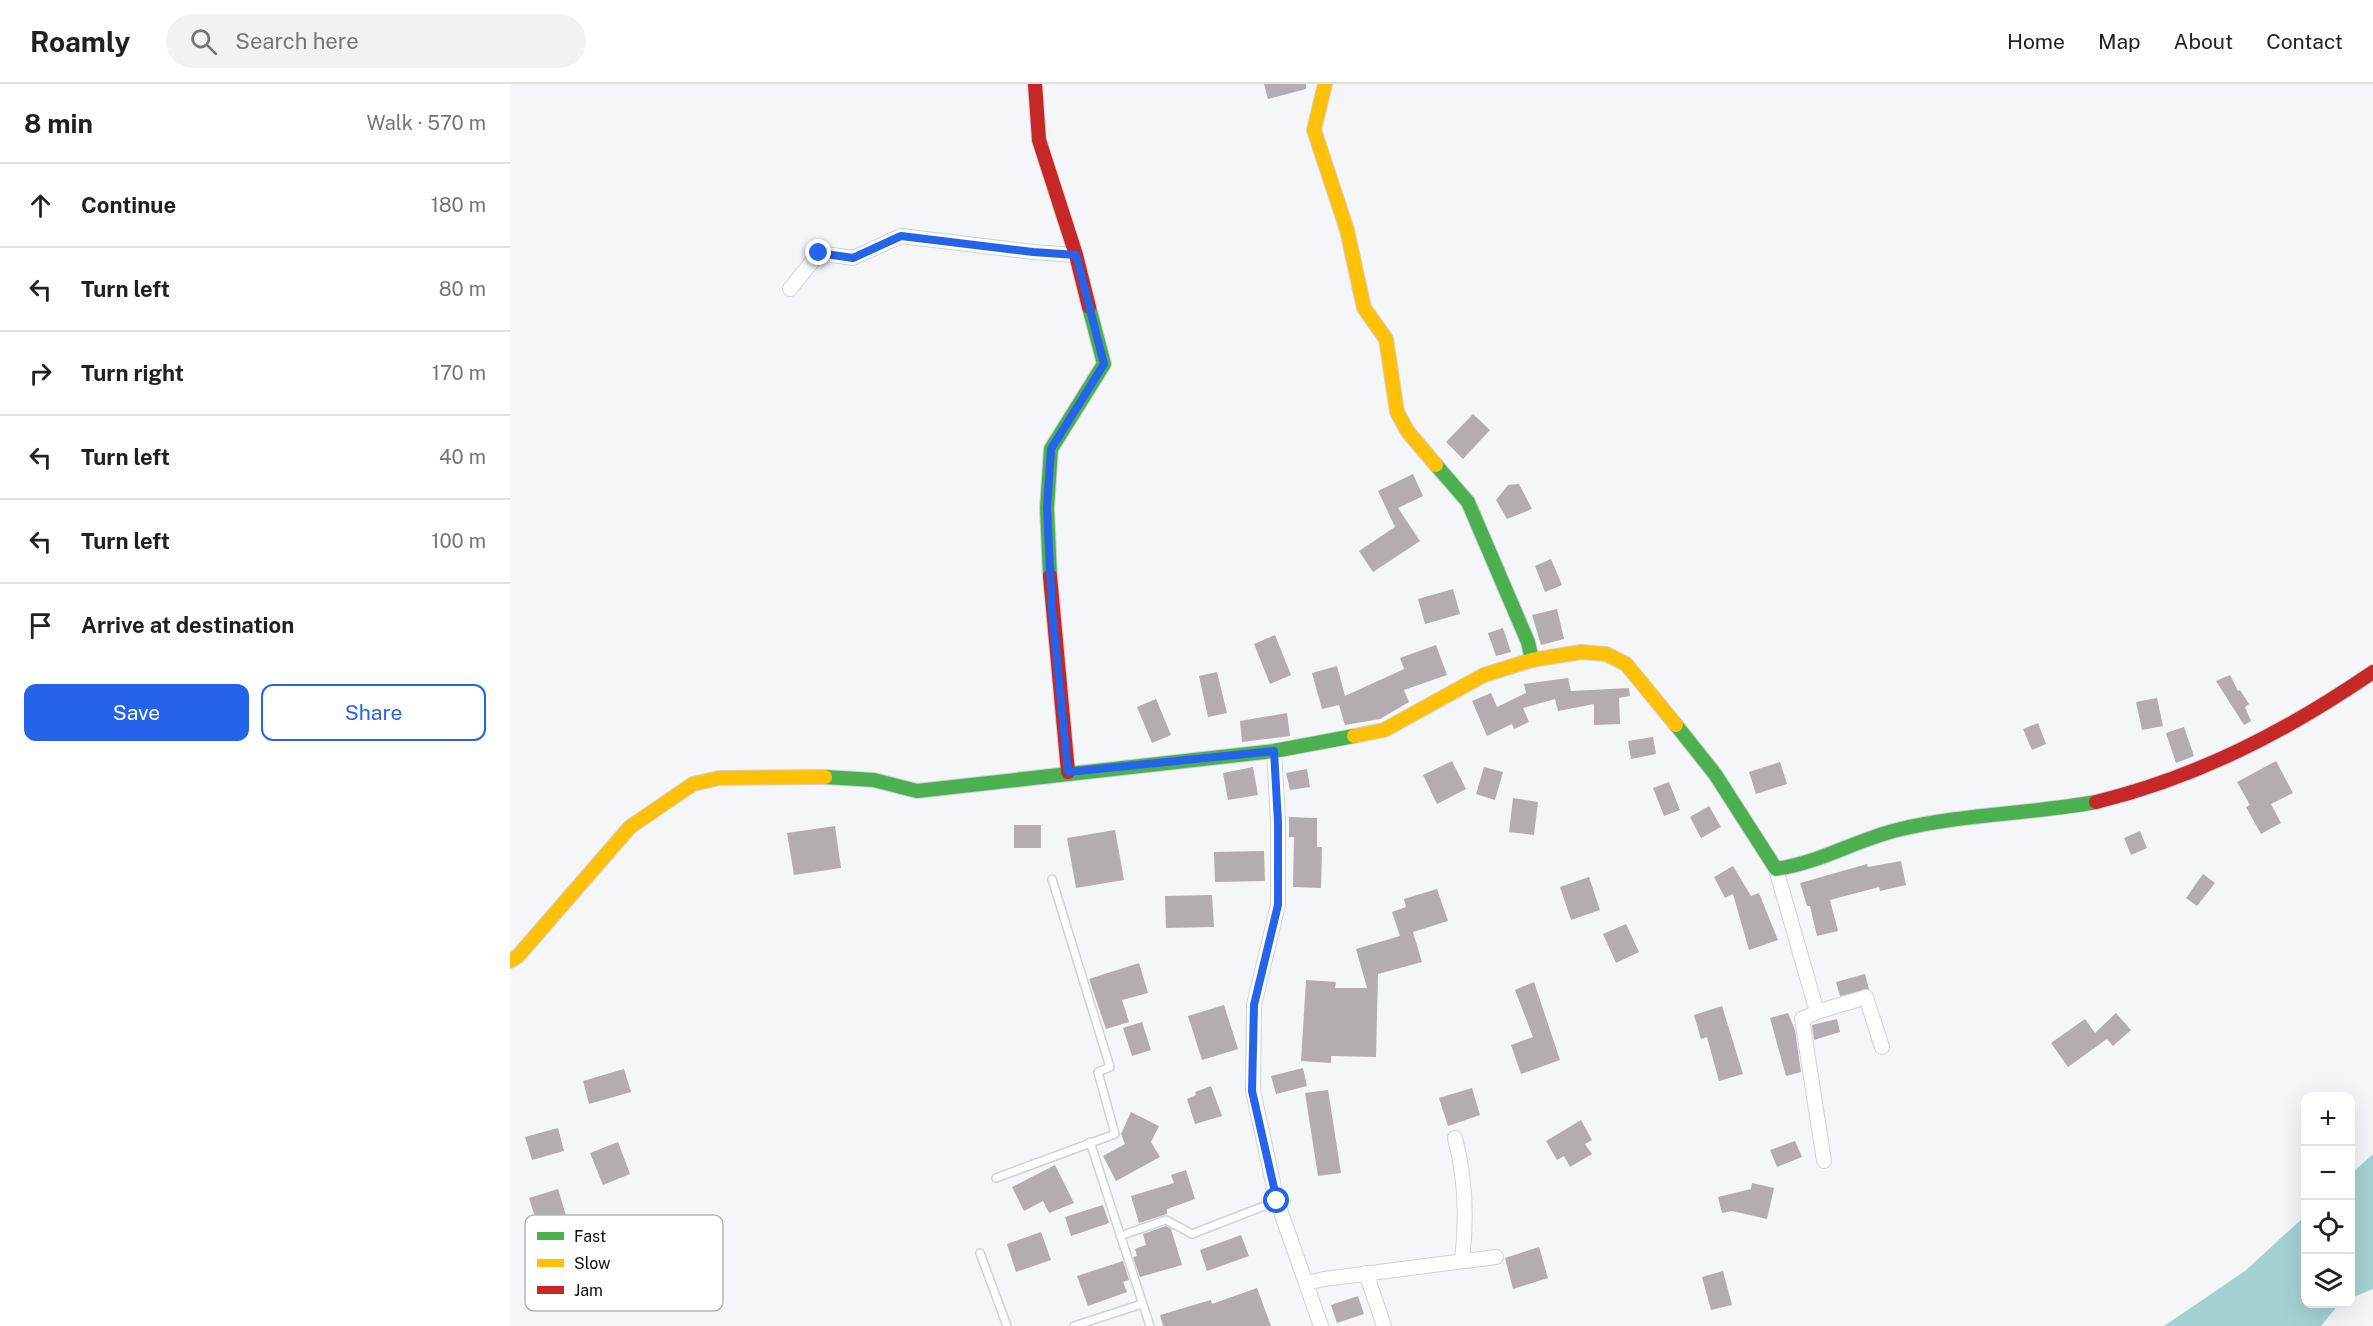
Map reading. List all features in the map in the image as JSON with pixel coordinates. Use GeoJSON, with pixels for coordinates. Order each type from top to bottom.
{"type":"FeatureCollection","features":[{"type":"Feature","properties":{"kind":"main road"},"geometry":{"type":"LineString","coordinates":[[1035,84],[1039,140],[1076,255],[1104,364],[1051,449],[1047,508],[1052,610],[1068,772]]}},
{"type":"Feature","properties":{"kind":"main road"},"geometry":{"type":"LineString","coordinates":[[1325,84],[1314,130],[1347,230],[1364,308],[1386,339],[1397,412],[1408,432],[1468,502],[1528,642],[1532,660]]}},
{"type":"Feature","properties":{"kind":"main road"},"geometry":{"type":"LineString","coordinates":[[510,961],[518,956],[630,827],[693,784],[719,778],[820,777],[874,780],[917,791],[1068,772],[1274,751],[1384,730],[1484,675],[1532,660],[1581,652],[1606,654],[1626,664],[1715,774],[1776,869],[1795,868],[1897,830],[2095,802],[2150,788],[2242,750],[2306,718],[2373,672]]}},
{"type":"Feature","properties":{"kind":"street"},"geometry":{"type":"LineString","coordinates":[[790,290],[819,253],[853,258],[901,236],[1076,255]]}},
{"type":"Feature","properties":{"kind":"street"},"geometry":{"type":"LineString","coordinates":[[1274,751],[1278,822],[1278,905],[1254,1005],[1252,1091],[1277,1201],[1321,1326]]}},
{"type":"Feature","properties":{"kind":"street"},"geometry":{"type":"LineString","coordinates":[[1776,869],[1817,1012]]}},
{"type":"Feature","properties":{"kind":"street"},"geometry":{"type":"LineString","coordinates":[[1824,1161],[1802,1019],[1866,997],[1882,1047]]}},
{"type":"Feature","properties":{"kind":"street"},"geometry":{"type":"LineString","coordinates":[[1455,1138],[1463,1166],[1466,1222],[1462,1260]]}},
{"type":"Feature","properties":{"kind":"street"},"geometry":{"type":"LineString","coordinates":[[1307,1283],[1366,1273],[1496,1257]]}},
{"type":"Feature","properties":{"kind":"street"},"geometry":{"type":"LineString","coordinates":[[1366,1273],[1384,1326]]}},
{"type":"Feature","properties":{"kind":"lane"},"geometry":{"type":"LineString","coordinates":[[996,1178],[1116,1134],[1098,1072],[1110,1067],[1052,879]]}},
{"type":"Feature","properties":{"kind":"lane"},"geometry":{"type":"LineString","coordinates":[[1090,1142],[1150,1326]]}},
{"type":"Feature","properties":{"kind":"lane"},"geometry":{"type":"LineString","coordinates":[[1120,1236],[1166,1220],[1192,1234],[1277,1201]]}},
{"type":"Feature","properties":{"kind":"lane"},"geometry":{"type":"LineString","coordinates":[[980,1253],[1007,1326]]}},
{"type":"Feature","properties":{"kind":"lane"},"geometry":{"type":"LineString","coordinates":[[1074,1326],[1142,1304]]}},
{"type":"Feature","properties":{"kind":"water"},"geometry":{"type":"Polygon","coordinates":[[[2373,1154],[2373,1289],[2355,1296],[2355,1200],[2355,1170],[2373,1154]]]}},
{"type":"Feature","properties":{"kind":"water"},"geometry":{"type":"Polygon","coordinates":[[[2301,1220],[2301,1308],[2336,1308],[2321,1326],[2164,1326],[2245,1271],[2301,1220]]]}},
{"type":"Feature","properties":{"kind":"building"},"geometry":{"type":"Polygon","coordinates":[[[1264,84],[1306,84],[1306,89],[1268,99],[1264,84]]]}},
{"type":"Feature","properties":{"kind":"building"},"geometry":{"type":"Polygon","coordinates":[[[1473,414],[1490,430],[1463,459],[1446,442],[1473,414]]]}},
{"type":"Feature","properties":{"kind":"building"},"geometry":{"type":"Polygon","coordinates":[[[1413,474],[1423,496],[1398,508],[1420,541],[1373,572],[1359,551],[1395,527],[1378,491],[1413,474]]]}},
{"type":"Feature","properties":{"kind":"building"},"geometry":{"type":"Polygon","coordinates":[[[1519,484],[1532,509],[1507,519],[1496,500],[1508,485],[1519,484]]]}},
{"type":"Feature","properties":{"kind":"building"},"geometry":{"type":"Polygon","coordinates":[[[1551,559],[1562,585],[1545,592],[1535,566],[1551,559]]]}},
{"type":"Feature","properties":{"kind":"building"},"geometry":{"type":"Polygon","coordinates":[[[1453,589],[1460,614],[1425,624],[1418,599],[1453,589]]]}},
{"type":"Feature","properties":{"kind":"building"},"geometry":{"type":"Polygon","coordinates":[[[1557,609],[1564,639],[1541,645],[1532,615],[1557,609]]]}},
{"type":"Feature","properties":{"kind":"building"},"geometry":{"type":"Polygon","coordinates":[[[1503,628],[1511,652],[1496,656],[1488,633],[1503,628]]]}},
{"type":"Feature","properties":{"kind":"building"},"geometry":{"type":"Polygon","coordinates":[[[1275,635],[1291,675],[1270,684],[1254,644],[1275,635]]]}},
{"type":"Feature","properties":{"kind":"building"},"geometry":{"type":"Polygon","coordinates":[[[1436,645],[1447,675],[1404,690],[1409,702],[1380,719],[1345,725],[1339,705],[1322,709],[1312,673],[1337,666],[1345,696],[1404,669],[1400,658],[1436,645]]]}},
{"type":"Feature","properties":{"kind":"building"},"geometry":{"type":"Polygon","coordinates":[[[1217,672],[1227,713],[1208,717],[1199,676],[1217,672]]]}},
{"type":"Feature","properties":{"kind":"building"},"geometry":{"type":"Polygon","coordinates":[[[2230,675],[2238,691],[2240,690],[2249,704],[2245,707],[2251,721],[2244,725],[2216,681],[2230,675]]]}},
{"type":"Feature","properties":{"kind":"building"},"geometry":{"type":"Polygon","coordinates":[[[1568,678],[1571,691],[1629,688],[1630,696],[1619,698],[1620,724],[1594,725],[1594,704],[1558,711],[1555,699],[1523,708],[1529,722],[1514,729],[1512,724],[1487,736],[1472,701],[1491,693],[1497,707],[1526,693],[1524,684],[1568,678]]]}},
{"type":"Feature","properties":{"kind":"building"},"geometry":{"type":"Polygon","coordinates":[[[2157,698],[2163,726],[2142,730],[2136,702],[2157,698]]]}},
{"type":"Feature","properties":{"kind":"building"},"geometry":{"type":"Polygon","coordinates":[[[1156,699],[1171,735],[1152,743],[1137,707],[1156,699]]]}},
{"type":"Feature","properties":{"kind":"building"},"geometry":{"type":"Polygon","coordinates":[[[1287,713],[1290,736],[1242,742],[1240,721],[1287,713]]]}},
{"type":"Feature","properties":{"kind":"building"},"geometry":{"type":"Polygon","coordinates":[[[2038,723],[2046,744],[2032,750],[2023,729],[2038,723]]]}},
{"type":"Feature","properties":{"kind":"building"},"geometry":{"type":"Polygon","coordinates":[[[2184,727],[2194,756],[2176,763],[2166,733],[2184,727]]]}},
{"type":"Feature","properties":{"kind":"building"},"geometry":{"type":"Polygon","coordinates":[[[1653,737],[1656,754],[1631,759],[1628,741],[1653,737]]]}},
{"type":"Feature","properties":{"kind":"building"},"geometry":{"type":"Polygon","coordinates":[[[1452,761],[1466,789],[1437,804],[1423,775],[1452,761]]]}},
{"type":"Feature","properties":{"kind":"building"},"geometry":{"type":"Polygon","coordinates":[[[2276,761],[2293,793],[2271,804],[2281,823],[2261,834],[2246,807],[2250,805],[2237,782],[2276,761]]]}},
{"type":"Feature","properties":{"kind":"building"},"geometry":{"type":"Polygon","coordinates":[[[1780,762],[1787,784],[1756,794],[1749,772],[1780,762]]]}},
{"type":"Feature","properties":{"kind":"building"},"geometry":{"type":"Polygon","coordinates":[[[1253,767],[1258,795],[1228,800],[1223,773],[1253,767]]]}},
{"type":"Feature","properties":{"kind":"building"},"geometry":{"type":"Polygon","coordinates":[[[1484,767],[1503,772],[1495,800],[1476,794],[1484,767]]]}},
{"type":"Feature","properties":{"kind":"building"},"geometry":{"type":"Polygon","coordinates":[[[1307,769],[1310,787],[1290,790],[1286,773],[1307,769]]]}},
{"type":"Feature","properties":{"kind":"building"},"geometry":{"type":"Polygon","coordinates":[[[1669,782],[1680,810],[1664,816],[1653,788],[1669,782]]]}},
{"type":"Feature","properties":{"kind":"building"},"geometry":{"type":"Polygon","coordinates":[[[1513,798],[1538,802],[1534,835],[1509,832],[1513,798]]]}},
{"type":"Feature","properties":{"kind":"building"},"geometry":{"type":"Polygon","coordinates":[[[1709,806],[1721,827],[1701,838],[1690,817],[1709,806]]]}},
{"type":"Feature","properties":{"kind":"building"},"geometry":{"type":"Polygon","coordinates":[[[1289,817],[1317,818],[1317,847],[1322,847],[1321,888],[1293,887],[1294,837],[1289,837],[1289,817]]]}},
{"type":"Feature","properties":{"kind":"building"},"geometry":{"type":"Polygon","coordinates":[[[1014,825],[1041,825],[1041,848],[1014,848],[1014,825]]]}},
{"type":"Feature","properties":{"kind":"building"},"geometry":{"type":"Polygon","coordinates":[[[835,826],[841,868],[794,875],[787,833],[835,826]]]}},
{"type":"Feature","properties":{"kind":"building"},"geometry":{"type":"Polygon","coordinates":[[[1115,830],[1124,880],[1076,888],[1067,838],[1115,830]]]}},
{"type":"Feature","properties":{"kind":"building"},"geometry":{"type":"Polygon","coordinates":[[[2140,831],[2147,848],[2131,855],[2124,838],[2140,831]]]}},
{"type":"Feature","properties":{"kind":"building"},"geometry":{"type":"Polygon","coordinates":[[[1264,851],[1265,881],[1215,882],[1214,852],[1264,851]]]}},
{"type":"Feature","properties":{"kind":"building"},"geometry":{"type":"Polygon","coordinates":[[[1901,861],[1906,885],[1880,891],[1879,887],[1830,900],[1838,931],[1817,936],[1810,906],[1807,906],[1800,883],[1867,864],[1868,867],[1901,861]]]}},
{"type":"Feature","properties":{"kind":"building"},"geometry":{"type":"Polygon","coordinates":[[[1733,866],[1751,896],[1759,893],[1778,940],[1749,950],[1733,894],[1725,898],[1714,877],[1733,866]]]}},
{"type":"Feature","properties":{"kind":"building"},"geometry":{"type":"Polygon","coordinates":[[[2203,874],[2215,883],[2197,906],[2186,898],[2203,874]]]}},
{"type":"Feature","properties":{"kind":"building"},"geometry":{"type":"Polygon","coordinates":[[[1589,877],[1600,910],[1571,920],[1560,887],[1589,877]]]}},
{"type":"Feature","properties":{"kind":"building"},"geometry":{"type":"Polygon","coordinates":[[[1437,889],[1448,921],[1413,932],[1422,962],[1378,974],[1376,1057],[1331,1056],[1331,1063],[1301,1061],[1306,980],[1336,982],[1335,988],[1367,988],[1356,949],[1400,936],[1392,912],[1406,907],[1404,899],[1437,889]]]}},
{"type":"Feature","properties":{"kind":"building"},"geometry":{"type":"Polygon","coordinates":[[[1212,895],[1214,927],[1166,928],[1165,896],[1212,895]]]}},
{"type":"Feature","properties":{"kind":"building"},"geometry":{"type":"Polygon","coordinates":[[[1626,924],[1639,952],[1616,963],[1603,934],[1626,924]]]}},
{"type":"Feature","properties":{"kind":"building"},"geometry":{"type":"Polygon","coordinates":[[[1139,963],[1148,993],[1122,1000],[1129,1022],[1106,1029],[1089,979],[1139,963]]]}},
{"type":"Feature","properties":{"kind":"building"},"geometry":{"type":"Polygon","coordinates":[[[1865,974],[1869,989],[1840,996],[1836,982],[1865,974]]]}},
{"type":"Feature","properties":{"kind":"building"},"geometry":{"type":"Polygon","coordinates":[[[1534,982],[1560,1060],[1521,1074],[1511,1045],[1533,1037],[1515,990],[1534,982]]]}},
{"type":"Feature","properties":{"kind":"building"},"geometry":{"type":"Polygon","coordinates":[[[1224,1005],[1238,1049],[1202,1060],[1188,1016],[1224,1005]]]}},
{"type":"Feature","properties":{"kind":"building"},"geometry":{"type":"Polygon","coordinates":[[[1722,1006],[1743,1074],[1719,1081],[1707,1037],[1701,1039],[1694,1015],[1722,1006]]]}},
{"type":"Feature","properties":{"kind":"building"},"geometry":{"type":"Polygon","coordinates":[[[1788,1013],[1795,1030],[1801,1072],[1786,1076],[1770,1018],[1788,1013]]]}},
{"type":"Feature","properties":{"kind":"building"},"geometry":{"type":"Polygon","coordinates":[[[2116,1013],[2131,1030],[2113,1046],[2107,1039],[2068,1067],[2051,1043],[2085,1019],[2095,1033],[2116,1013]]]}},
{"type":"Feature","properties":{"kind":"building"},"geometry":{"type":"Polygon","coordinates":[[[1837,1019],[1840,1032],[1814,1040],[1812,1025],[1837,1019]]]}},
{"type":"Feature","properties":{"kind":"building"},"geometry":{"type":"Polygon","coordinates":[[[1142,1022],[1151,1050],[1132,1056],[1123,1028],[1142,1022]]]}},
{"type":"Feature","properties":{"kind":"building"},"geometry":{"type":"Polygon","coordinates":[[[1303,1068],[1307,1086],[1276,1094],[1271,1076],[1303,1068]]]}},
{"type":"Feature","properties":{"kind":"building"},"geometry":{"type":"Polygon","coordinates":[[[624,1069],[631,1092],[589,1104],[583,1081],[624,1069]]]}},
{"type":"Feature","properties":{"kind":"building"},"geometry":{"type":"Polygon","coordinates":[[[1211,1086],[1222,1116],[1195,1124],[1187,1099],[1196,1095],[1195,1092],[1211,1086]]]}},
{"type":"Feature","properties":{"kind":"building"},"geometry":{"type":"Polygon","coordinates":[[[1472,1088],[1480,1115],[1448,1126],[1439,1098],[1472,1088]]]}},
{"type":"Feature","properties":{"kind":"building"},"geometry":{"type":"Polygon","coordinates":[[[1328,1090],[1341,1173],[1318,1176],[1305,1093],[1328,1090]]]}},
{"type":"Feature","properties":{"kind":"building"},"geometry":{"type":"Polygon","coordinates":[[[1131,1112],[1159,1126],[1151,1142],[1160,1157],[1116,1181],[1103,1156],[1125,1144],[1121,1134],[1131,1112]]]}},
{"type":"Feature","properties":{"kind":"building"},"geometry":{"type":"Polygon","coordinates":[[[1581,1120],[1592,1140],[1585,1144],[1592,1154],[1570,1167],[1564,1156],[1557,1160],[1546,1141],[1581,1120]]]}},
{"type":"Feature","properties":{"kind":"building"},"geometry":{"type":"Polygon","coordinates":[[[558,1128],[564,1151],[532,1160],[525,1137],[558,1128]]]}},
{"type":"Feature","properties":{"kind":"building"},"geometry":{"type":"Polygon","coordinates":[[[1795,1141],[1802,1157],[1777,1167],[1770,1150],[1795,1141]]]}},
{"type":"Feature","properties":{"kind":"building"},"geometry":{"type":"Polygon","coordinates":[[[618,1142],[630,1174],[603,1185],[590,1153],[618,1142]]]}},
{"type":"Feature","properties":{"kind":"building"},"geometry":{"type":"Polygon","coordinates":[[[1055,1165],[1074,1203],[1049,1213],[1043,1201],[1024,1211],[1012,1187],[1055,1165]]]}},
{"type":"Feature","properties":{"kind":"building"},"geometry":{"type":"Polygon","coordinates":[[[1186,1170],[1195,1199],[1167,1209],[1167,1214],[1139,1223],[1131,1196],[1174,1183],[1171,1175],[1186,1170]]]}},
{"type":"Feature","properties":{"kind":"building"},"geometry":{"type":"Polygon","coordinates":[[[1752,1183],[1774,1188],[1767,1219],[1732,1211],[1722,1213],[1718,1197],[1751,1189],[1752,1183]]]}},
{"type":"Feature","properties":{"kind":"building"},"geometry":{"type":"Polygon","coordinates":[[[558,1189],[566,1215],[534,1215],[529,1198],[558,1189]]]}},
{"type":"Feature","properties":{"kind":"building"},"geometry":{"type":"Polygon","coordinates":[[[1103,1205],[1109,1223],[1071,1236],[1065,1217],[1103,1205]]]}},
{"type":"Feature","properties":{"kind":"building"},"geometry":{"type":"Polygon","coordinates":[[[1166,1226],[1171,1229],[1182,1265],[1140,1277],[1133,1257],[1137,1256],[1135,1249],[1146,1245],[1143,1234],[1166,1226]]]}},
{"type":"Feature","properties":{"kind":"building"},"geometry":{"type":"Polygon","coordinates":[[[1041,1232],[1051,1260],[1016,1272],[1007,1244],[1041,1232]]]}},
{"type":"Feature","properties":{"kind":"building"},"geometry":{"type":"Polygon","coordinates":[[[1241,1235],[1249,1256],[1207,1271],[1200,1250],[1241,1235]]]}},
{"type":"Feature","properties":{"kind":"building"},"geometry":{"type":"Polygon","coordinates":[[[1539,1247],[1548,1278],[1513,1289],[1505,1258],[1539,1247]]]}},
{"type":"Feature","properties":{"kind":"building"},"geometry":{"type":"Polygon","coordinates":[[[1123,1261],[1129,1280],[1123,1282],[1127,1292],[1088,1306],[1077,1276],[1123,1261]]]}},
{"type":"Feature","properties":{"kind":"building"},"geometry":{"type":"Polygon","coordinates":[[[1723,1271],[1732,1305],[1711,1310],[1702,1277],[1723,1271]]]}},
{"type":"Feature","properties":{"kind":"building"},"geometry":{"type":"Polygon","coordinates":[[[1257,1288],[1271,1326],[1163,1326],[1160,1315],[1211,1300],[1212,1304],[1257,1288]]]}},
{"type":"Feature","properties":{"kind":"building"},"geometry":{"type":"Polygon","coordinates":[[[1358,1296],[1364,1314],[1337,1323],[1331,1305],[1358,1296]]]}},
{"type":"Feature","properties":{"kind":"traffic: fast"},"geometry":{"type":"LineString","coordinates":[[1050,576],[1047,508],[1051,449],[1104,364],[1089,307]]}},
{"type":"Feature","properties":{"kind":"traffic: fast"},"geometry":{"type":"LineString","coordinates":[[1436,465],[1468,502],[1528,642],[1532,660]]}},
{"type":"Feature","properties":{"kind":"traffic: fast"},"geometry":{"type":"LineString","coordinates":[[1676,725],[1715,774],[1776,869],[1807,862],[1897,830],[1971,817],[2096,802]]}},
{"type":"Feature","properties":{"kind":"traffic: fast"},"geometry":{"type":"LineString","coordinates":[[825,777],[874,780],[917,791],[1274,751],[1354,736]]}},
{"type":"Feature","properties":{"kind":"traffic: slow"},"geometry":{"type":"LineString","coordinates":[[1325,84],[1314,130],[1347,230],[1364,308],[1386,339],[1397,412],[1408,432],[1436,465]]}},
{"type":"Feature","properties":{"kind":"traffic: slow"},"geometry":{"type":"LineString","coordinates":[[1354,736],[1384,730],[1484,675],[1532,660],[1581,652],[1606,654],[1626,664],[1676,725]]}},
{"type":"Feature","properties":{"kind":"traffic: slow"},"geometry":{"type":"LineString","coordinates":[[510,961],[518,956],[630,827],[693,784],[719,778],[825,777]]}},
{"type":"Feature","properties":{"kind":"traffic: jam"},"geometry":{"type":"LineString","coordinates":[[1035,84],[1039,140],[1076,255],[1089,307]]}},
{"type":"Feature","properties":{"kind":"traffic: jam"},"geometry":{"type":"LineString","coordinates":[[1050,576],[1068,772]]}},
{"type":"Feature","properties":{"kind":"traffic: jam"},"geometry":{"type":"LineString","coordinates":[[2096,802],[2134,792],[2240,750],[2308,714],[2373,672]]}},
{"type":"Feature","properties":{"kind":"route"},"geometry":{"type":"LineString","coordinates":[[819,253],[853,258],[901,236],[1076,255],[1104,364],[1051,449],[1047,508],[1052,610],[1068,772],[1274,751],[1278,822],[1278,905],[1254,1005],[1252,1091],[1277,1201]]}}]}
